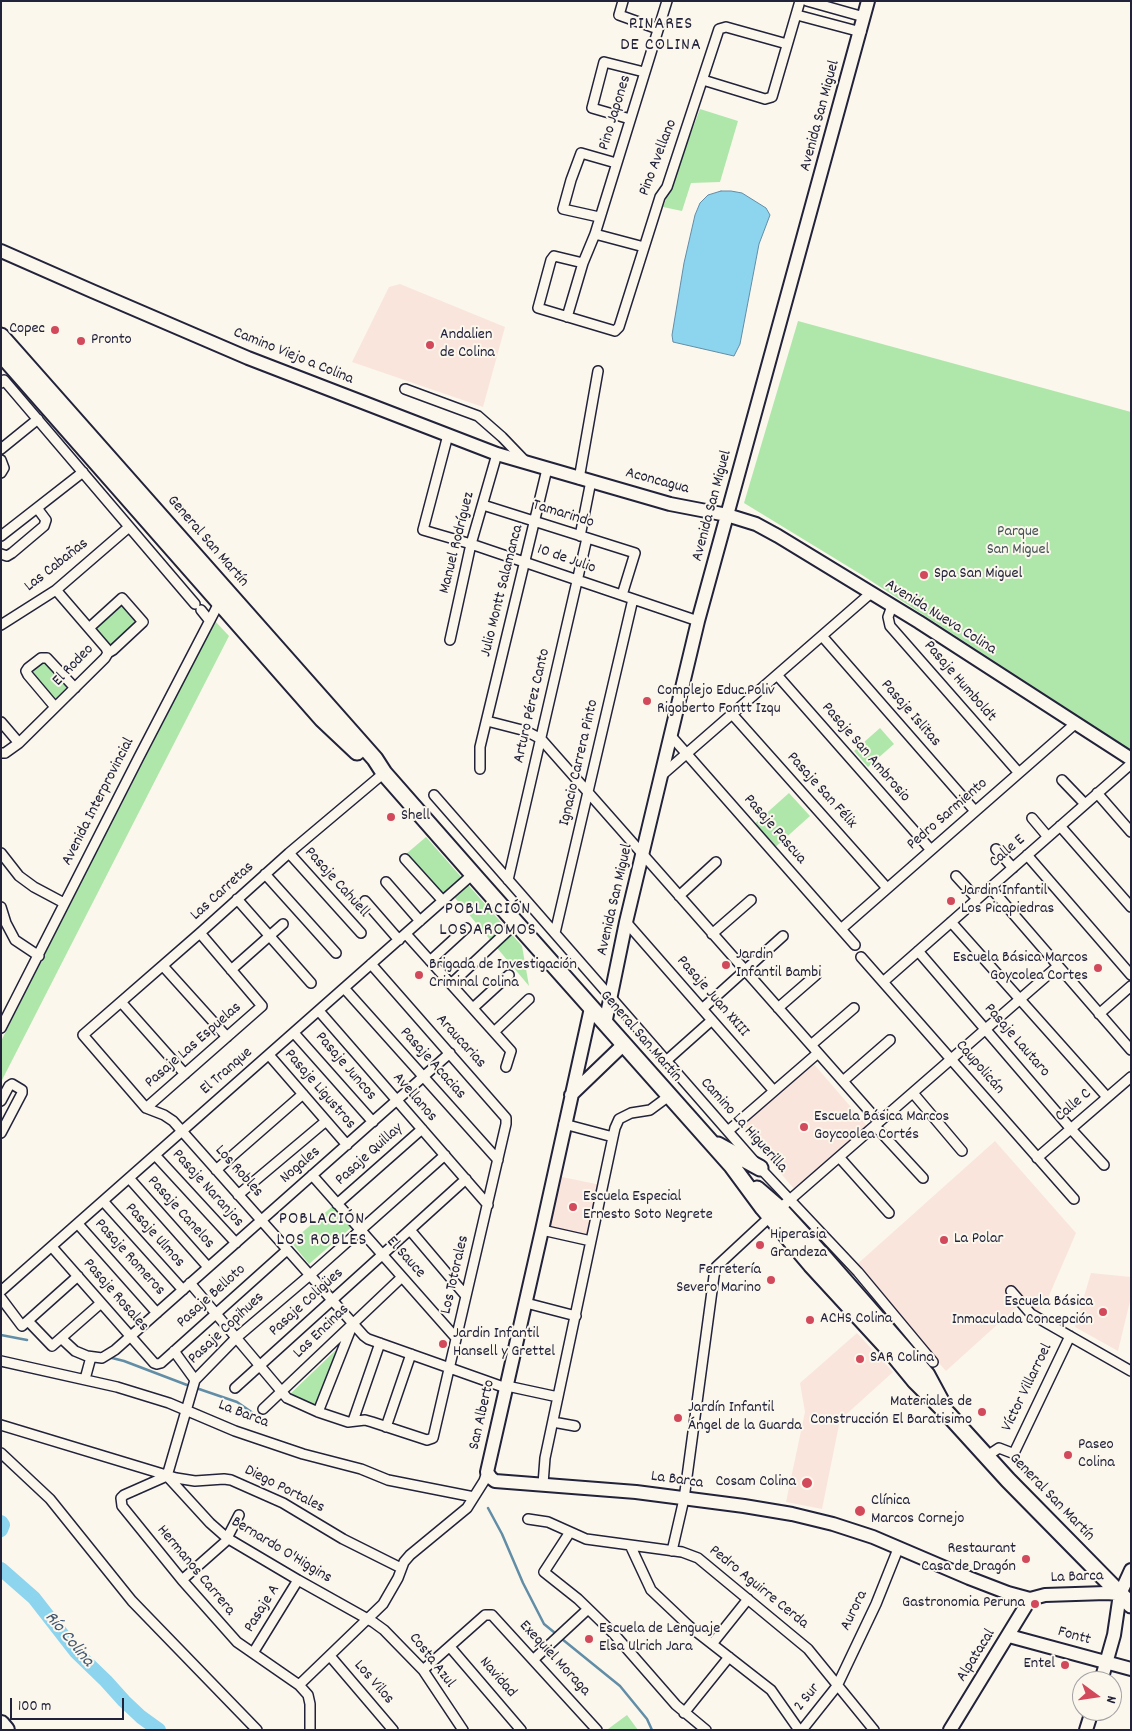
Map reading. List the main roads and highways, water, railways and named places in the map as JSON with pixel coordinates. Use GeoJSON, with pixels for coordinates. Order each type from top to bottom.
{"type":"FeatureCollection","features":[{"type":"Feature","properties":{"kind":"highway"},"geometry":{"type":"LineString","coordinates":[[1,1724],[6,1730]]}},
{"type":"Feature","properties":{"kind":"main road","name":"General San Martín"},"geometry":{"type":"LineString","coordinates":[[1,336],[322,718],[370,763],[384,773],[707,1139],[732,1166],[779,1208],[822,1255],[927,1375],[948,1414],[986,1456],[1131,1605]]}},
{"type":"Feature","properties":{"kind":"main road","name":"General San Martín"},"geometry":{"type":"LineString","coordinates":[[1,354],[222,597]]}},
{"type":"Feature","properties":{"kind":"main road"},"geometry":{"type":"LineString","coordinates":[[707,1139],[760,1168]]}},
{"type":"Feature","properties":{"kind":"water"},"geometry":{"type":"Polygon","coordinates":[[[721,191],[742,193],[766,208],[770,215],[759,244],[740,344],[734,356],[673,342],[672,335],[684,263],[695,215],[700,203],[708,195],[721,191]]]}},
{"type":"Feature","properties":{"kind":"waterway"},"geometry":{"type":"LineString","coordinates":[[1,1335],[27,1340]]}},
{"type":"Feature","properties":{"kind":"waterway"},"geometry":{"type":"LineString","coordinates":[[112,1358],[187,1385]]}},
{"type":"Feature","properties":{"kind":"waterway"},"geometry":{"type":"LineString","coordinates":[[199,1389],[237,1402],[263,1420]]}},
{"type":"Feature","properties":{"kind":"waterway"},"geometry":{"type":"LineString","coordinates":[[488,1508],[544,1624],[555,1633]]}},
{"type":"Feature","properties":{"kind":"waterway","name":"Río Colina"},"geometry":{"type":"LineString","coordinates":[[1,1522],[3,1525],[1,1530]]}},
{"type":"Feature","properties":{"kind":"waterway","name":"Río Colina"},"geometry":{"type":"LineString","coordinates":[[1,1569],[34,1598],[76,1652],[124,1701],[159,1730]]}},
{"type":"Feature","properties":{"kind":"waterway"},"geometry":{"type":"LineString","coordinates":[[562,1639],[620,1686],[647,1719],[652,1730]]}},
{"type":"Feature","properties":{"kind":"place","name":"Copec"},"geometry":{"type":"Point","coordinates":[55,330]}},
{"type":"Feature","properties":{"kind":"place","name":"Pronto"},"geometry":{"type":"Point","coordinates":[81,341]}},
{"type":"Feature","properties":{"kind":"place","name":"Andalien de Colina"},"geometry":{"type":"Point","coordinates":[430,345]}},
{"type":"Feature","properties":{"kind":"place","name":"Spa San Miguel"},"geometry":{"type":"Point","coordinates":[924,575]}},
{"type":"Feature","properties":{"kind":"place","name":"Complejo Educ.Poliv Rigoberto Fontt Izqu"},"geometry":{"type":"Point","coordinates":[647,701]}},
{"type":"Feature","properties":{"kind":"place","name":"Shell"},"geometry":{"type":"Point","coordinates":[391,817]}},
{"type":"Feature","properties":{"kind":"place","name":"Jardin Infantil Los Picapiedras"},"geometry":{"type":"Point","coordinates":[951,901]}},
{"type":"Feature","properties":{"kind":"place","name":"Jardin Infantil Bambi"},"geometry":{"type":"Point","coordinates":[726,965]}},
{"type":"Feature","properties":{"kind":"place","name":"Escuela Básica Marcos Goycolea Cortes"},"geometry":{"type":"Point","coordinates":[1098,968]}},
{"type":"Feature","properties":{"kind":"place","name":"Brigada de Investigación Criminal Colina"},"geometry":{"type":"Point","coordinates":[419,975]}},
{"type":"Feature","properties":{"kind":"place","name":"Escuela Básica Marcos Goycoolea Cortés"},"geometry":{"type":"Point","coordinates":[804,1127]}},
{"type":"Feature","properties":{"kind":"place","name":"Escuela Especial Ernesto Soto Negrete"},"geometry":{"type":"Point","coordinates":[573,1207]}},
{"type":"Feature","properties":{"kind":"place","name":"La Polar"},"geometry":{"type":"Point","coordinates":[944,1240]}},
{"type":"Feature","properties":{"kind":"place","name":"Hiperasia Grandeza"},"geometry":{"type":"Point","coordinates":[760,1245]}},
{"type":"Feature","properties":{"kind":"place","name":"Ferretería Severo Marino"},"geometry":{"type":"Point","coordinates":[771,1280]}},
{"type":"Feature","properties":{"kind":"place","name":"Escuela Básica Inmaculada Concepción"},"geometry":{"type":"Point","coordinates":[1103,1312]}},
{"type":"Feature","properties":{"kind":"place","name":"ACHS Colina"},"geometry":{"type":"Point","coordinates":[810,1320]}},
{"type":"Feature","properties":{"kind":"place","name":"Jardin Infantil Hansell y Grettel"},"geometry":{"type":"Point","coordinates":[443,1344]}},
{"type":"Feature","properties":{"kind":"place","name":"SAR Colina"},"geometry":{"type":"Point","coordinates":[860,1359]}},
{"type":"Feature","properties":{"kind":"place","name":"Materiales de Construcción El Baratisimo"},"geometry":{"type":"Point","coordinates":[982,1412]}},
{"type":"Feature","properties":{"kind":"place","name":"Jardín Infantil Ángel de la Guarda"},"geometry":{"type":"Point","coordinates":[678,1418]}},
{"type":"Feature","properties":{"kind":"place","name":"Paseo Colina"},"geometry":{"type":"Point","coordinates":[1068,1455]}},
{"type":"Feature","properties":{"kind":"place","name":"Cosam Colina"},"geometry":{"type":"Point","coordinates":[807,1483]}},
{"type":"Feature","properties":{"kind":"place","name":"Clínica Marcos Cornejo"},"geometry":{"type":"Point","coordinates":[860,1511]}},
{"type":"Feature","properties":{"kind":"place","name":"Restaurant Casa de Dragón"},"geometry":{"type":"Point","coordinates":[1026,1559]}},
{"type":"Feature","properties":{"kind":"place","name":"Gastronomia Peruna"},"geometry":{"type":"Point","coordinates":[1035,1604]}},
{"type":"Feature","properties":{"kind":"place","name":"Escuela de Lenguaje Elsa Ulrich Jara"},"geometry":{"type":"Point","coordinates":[589,1639]}},
{"type":"Feature","properties":{"kind":"place","name":"Entel"},"geometry":{"type":"Point","coordinates":[1065,1665]}},
{"type":"Feature","properties":{"kind":"district","name":"PINARES DE COLINA"},"geometry":{"type":"Point","coordinates":[661,36]}},
{"type":"Feature","properties":{"kind":"district","name":"POBLACIÓN LOS AROMOS"},"geometry":{"type":"Point","coordinates":[488,921]}},
{"type":"Feature","properties":{"kind":"district","name":"POBLACIÓN LOS ROBLES"},"geometry":{"type":"Point","coordinates":[322,1231]}},
{"type":"Feature","properties":{"kind":"park label","name":"Parque San Miguel"},"geometry":{"type":"Point","coordinates":[1018,542]}}]}
